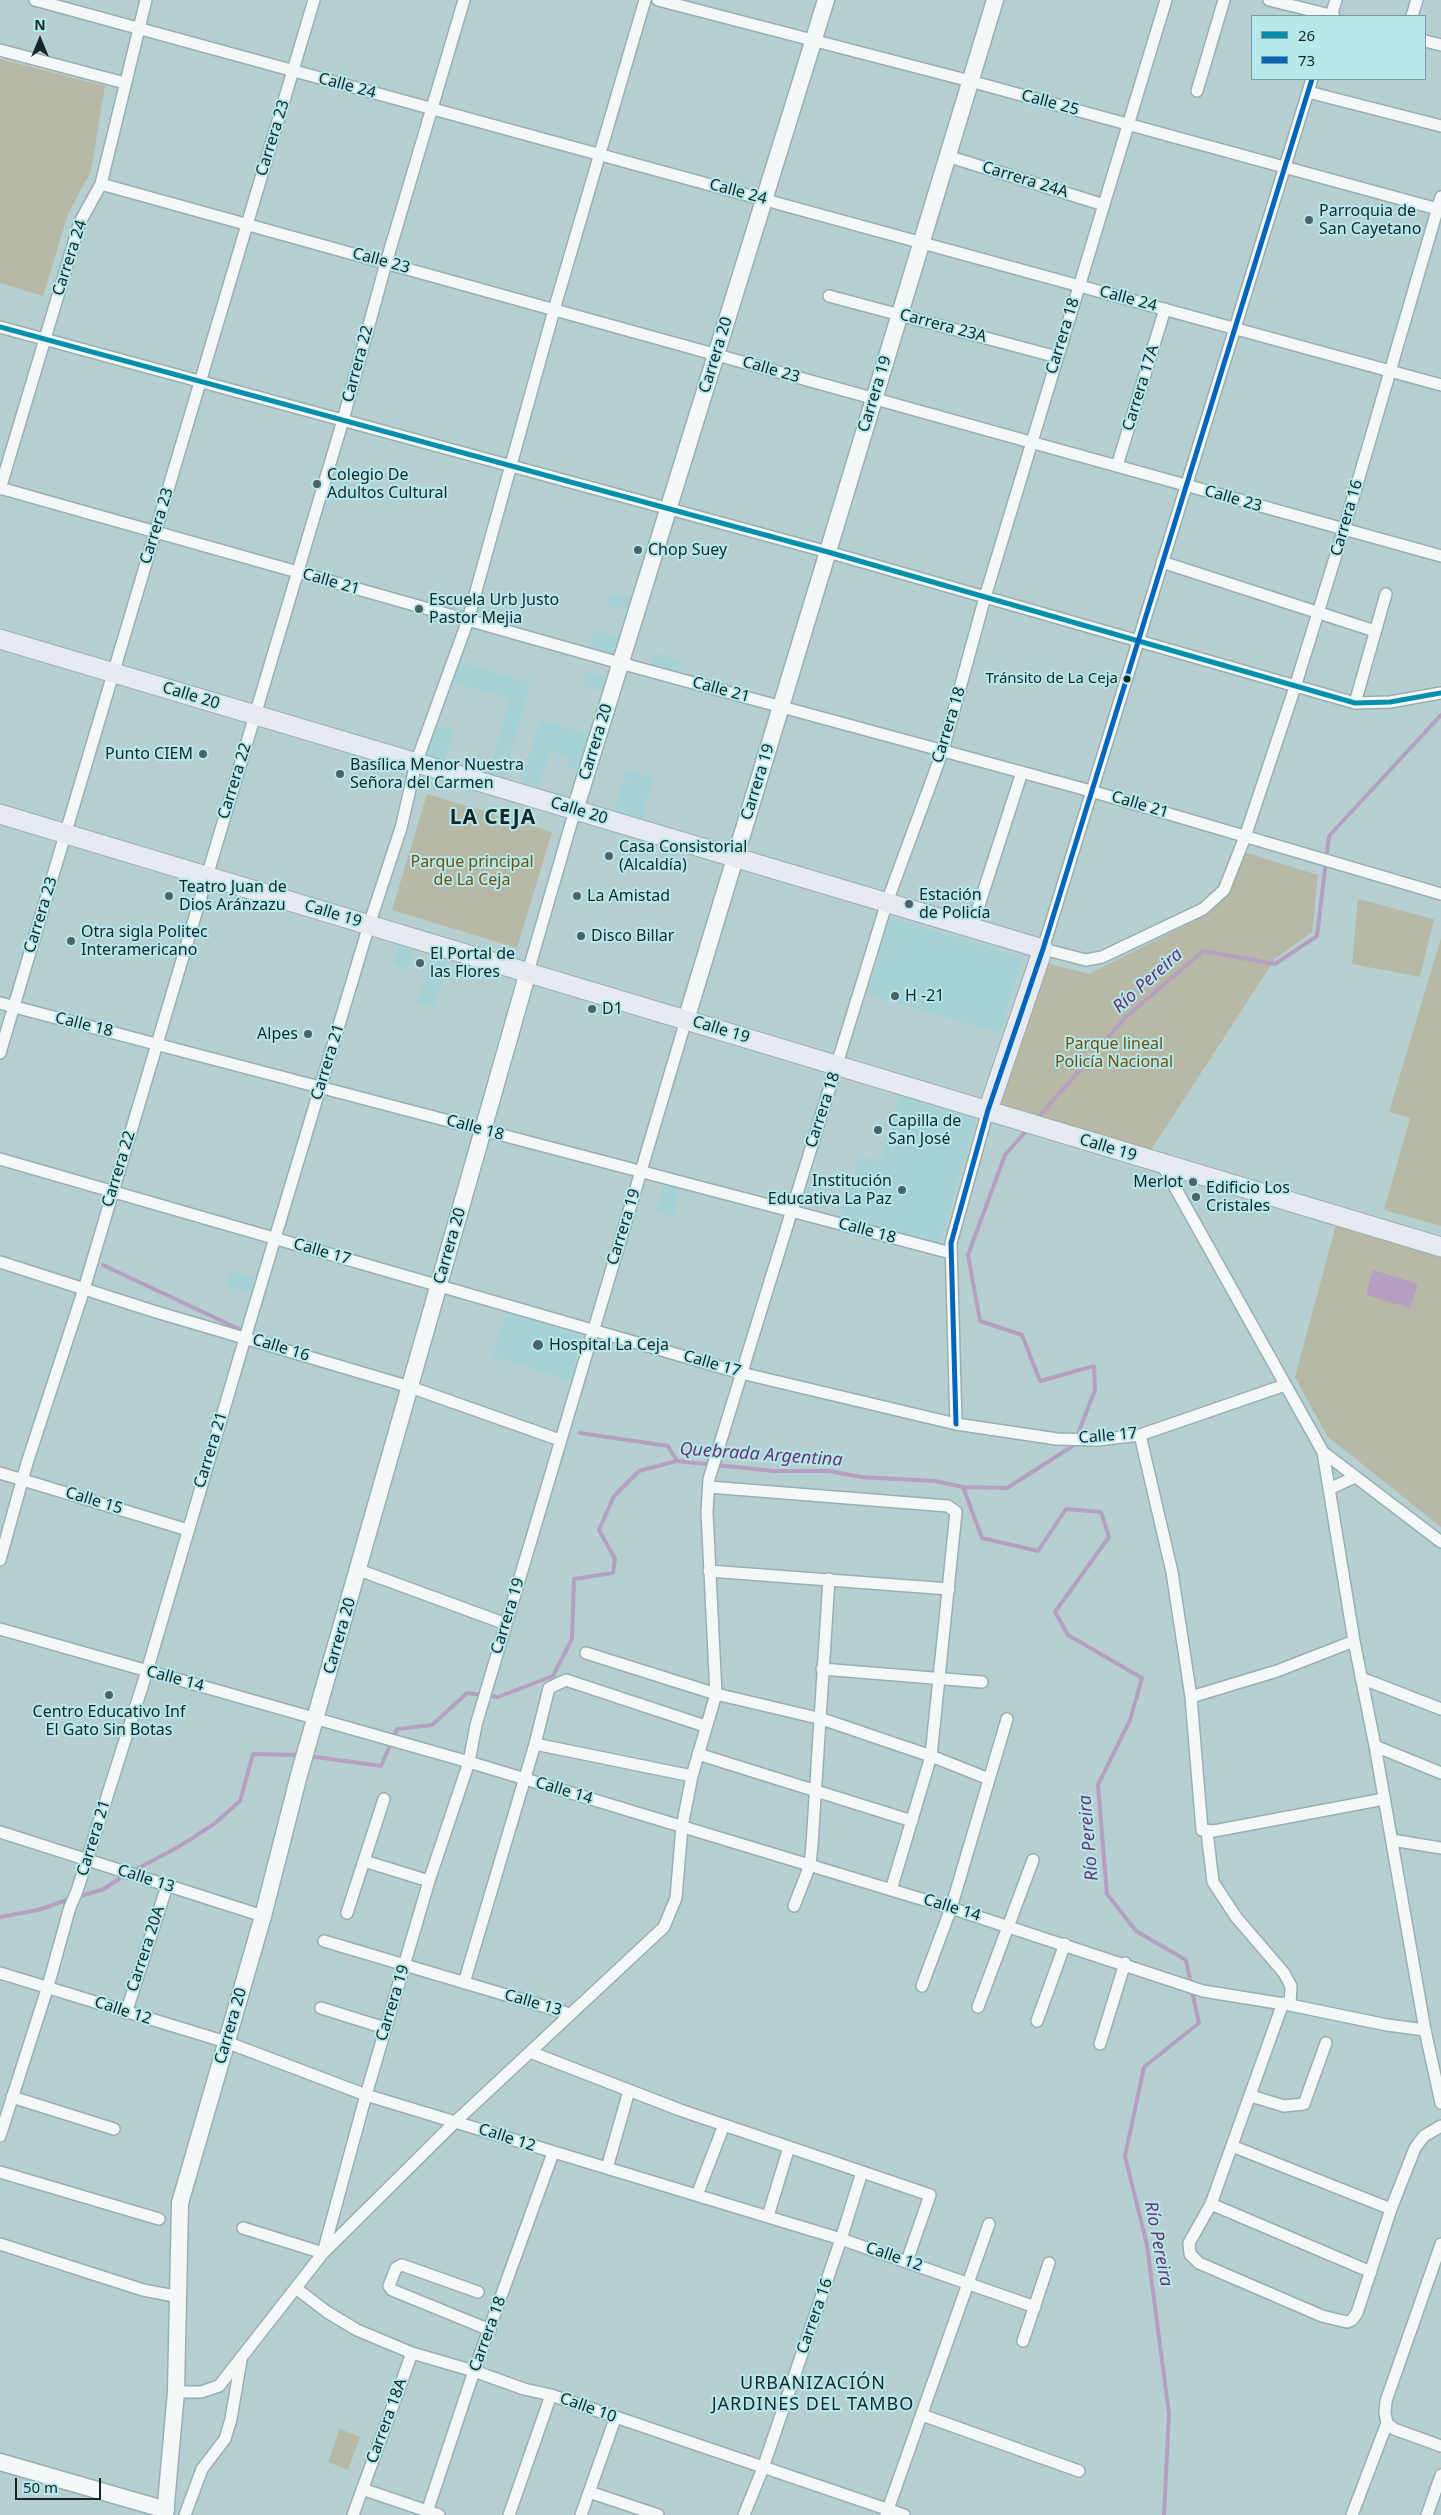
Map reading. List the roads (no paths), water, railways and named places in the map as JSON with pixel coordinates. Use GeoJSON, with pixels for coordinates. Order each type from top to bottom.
{"type":"FeatureCollection","features":[{"type":"Feature","properties":{"kind":"main road","name":"Carrera 20"},"geometry":{"type":"LineString","coordinates":[[575,810],[826,0]]}},
{"type":"Feature","properties":{"kind":"main road","name":"Carrera 19"},"geometry":{"type":"LineString","coordinates":[[686,1020],[995,0]]}},
{"type":"Feature","properties":{"kind":"main road","name":"Calle 20"},"geometry":{"type":"LineString","coordinates":[[0,639],[1042,948]]}},
{"type":"Feature","properties":{"kind":"main road","name":"Calle 19"},"geometry":{"type":"LineString","coordinates":[[0,814],[1441,1247]]}},
{"type":"Feature","properties":{"kind":"main road"},"geometry":{"type":"LineString","coordinates":[[988,1110],[1042,948]]}},
{"type":"Feature","properties":{"kind":"main road","name":"Carrera 20"},"geometry":{"type":"LineString","coordinates":[[166,2513],[176,2392],[180,2297],[180,2203],[263,1916],[358,1570],[528,972]]}},
{"type":"Feature","properties":{"kind":"main road"},"geometry":{"type":"LineString","coordinates":[[0,2462],[166,2513]]}},
{"type":"Feature","properties":{"kind":"street","name":"Calle 24"},"geometry":{"type":"LineString","coordinates":[[35,0],[1441,385]]}},
{"type":"Feature","properties":{"kind":"street","name":"Carrera 24"},"geometry":{"type":"LineString","coordinates":[[0,488],[80,222],[101,184],[146,0]]}},
{"type":"Feature","properties":{"kind":"street","name":"Carrera 23"},"geometry":{"type":"LineString","coordinates":[[0,1053],[314,0]]}},
{"type":"Feature","properties":{"kind":"street","name":"Carrera 22"},"geometry":{"type":"LineString","coordinates":[[0,1560],[23,1480],[84,1288],[343,420],[386,263],[464,0]]}},
{"type":"Feature","properties":{"kind":"street","name":"Carrera 21"},"geometry":{"type":"LineString","coordinates":[[0,2136],[48,1986],[70,1907],[77,1891],[147,1671],[320,1087],[369,925],[401,828],[416,762],[468,620],[554,310],[645,0]]}},
{"type":"Feature","properties":{"kind":"street","name":"Calle 25"},"geometry":{"type":"LineString","coordinates":[[658,0],[970,81],[1439,209]]}},
{"type":"Feature","properties":{"kind":"street","name":"Carrera 18"},"geometry":{"type":"LineString","coordinates":[[716,1694],[707,1512],[709,1483],[741,1373],[887,902],[942,750],[1031,442],[1166,0]]}},
{"type":"Feature","properties":{"kind":"street"},"geometry":{"type":"LineString","coordinates":[[1197,91],[1224,0]]}},
{"type":"Feature","properties":{"kind":"street"},"geometry":{"type":"LineString","coordinates":[[1269,0],[1328,15]]}},
{"type":"Feature","properties":{"kind":"street"},"geometry":{"type":"LineString","coordinates":[[1332,15],[1336,0]]}},
{"type":"Feature","properties":{"kind":"street"},"geometry":{"type":"LineString","coordinates":[[1412,15],[1417,0]]}},
{"type":"Feature","properties":{"kind":"street"},"geometry":{"type":"LineString","coordinates":[[1426,41],[1441,45]]}},
{"type":"Feature","properties":{"kind":"street"},"geometry":{"type":"LineString","coordinates":[[0,50],[125,82]]}},
{"type":"Feature","properties":{"kind":"street"},"geometry":{"type":"LineString","coordinates":[[1042,948],[1312,80]]}},
{"type":"Feature","properties":{"kind":"street"},"geometry":{"type":"LineString","coordinates":[[1308,92],[1441,126]]}},
{"type":"Feature","properties":{"kind":"street","name":"Carrera 24A"},"geometry":{"type":"LineString","coordinates":[[947,156],[1104,205]]}},
{"type":"Feature","properties":{"kind":"street","name":"Calle 23"},"geometry":{"type":"LineString","coordinates":[[101,184],[1441,556]]}},
{"type":"Feature","properties":{"kind":"street","name":"Carrera 16"},"geometry":{"type":"LineString","coordinates":[[1042,948],[1086,960],[1102,957],[1203,908],[1224,890],[1245,836],[1295,687],[1344,529],[1441,197]]}},
{"type":"Feature","properties":{"kind":"street","name":"Carrera 23A"},"geometry":{"type":"LineString","coordinates":[[829,296],[1057,357]]}},
{"type":"Feature","properties":{"kind":"street","name":"Carrera 17A"},"geometry":{"type":"LineString","coordinates":[[1117,466],[1165,309]]}},
{"type":"Feature","properties":{"kind":"street"},"geometry":{"type":"LineString","coordinates":[[0,327],[828,552],[1355,703],[1390,702],[1441,693]]}},
{"type":"Feature","properties":{"kind":"street","name":"Calle 21"},"geometry":{"type":"LineString","coordinates":[[0,488],[620,663],[1091,791],[1441,894]]}},
{"type":"Feature","properties":{"kind":"street"},"geometry":{"type":"LineString","coordinates":[[1162,562],[1375,631]]}},
{"type":"Feature","properties":{"kind":"street"},"geometry":{"type":"LineString","coordinates":[[1355,703],[1386,594]]}},
{"type":"Feature","properties":{"kind":"street"},"geometry":{"type":"LineString","coordinates":[[972,927],[1022,772]]}},
{"type":"Feature","properties":{"kind":"street","name":"Carrera 20"},"geometry":{"type":"LineString","coordinates":[[528,972],[575,810]]}},
{"type":"Feature","properties":{"kind":"street","name":"Calle 18"},"geometry":{"type":"LineString","coordinates":[[0,1004],[951,1253]]}},
{"type":"Feature","properties":{"kind":"street","name":"Carrera 19"},"geometry":{"type":"LineString","coordinates":[[176,2392],[201,2392],[219,2386],[323,2254],[385,2028],[429,1881],[468,1762],[482,1702],[686,1020]]}},
{"type":"Feature","properties":{"kind":"street"},"geometry":{"type":"LineString","coordinates":[[956,1424],[951,1243],[988,1110]]}},
{"type":"Feature","properties":{"kind":"street","name":"Calle 17"},"geometry":{"type":"LineString","coordinates":[[0,1159],[741,1373],[956,1424],[1057,1438],[1097,1440],[1140,1435],[1285,1385]]}},
{"type":"Feature","properties":{"kind":"street"},"geometry":{"type":"LineString","coordinates":[[1162,1164],[1323,1452],[1354,1641],[1375,1746],[1425,2030],[1441,2103]]}},
{"type":"Feature","properties":{"kind":"street","name":"Calle 16"},"geometry":{"type":"LineString","coordinates":[[0,1262],[410,1387],[560,1440]]}},
{"type":"Feature","properties":{"kind":"street"},"geometry":{"type":"LineString","coordinates":[[1140,1435],[1169,1550],[1191,1697],[1200,1826],[1202,1830],[1207,1832],[1384,1798]]}},
{"type":"Feature","properties":{"kind":"street"},"geometry":{"type":"LineString","coordinates":[[1323,1452],[1441,1542]]}},
{"type":"Feature","properties":{"kind":"street","name":"Calle 15"},"geometry":{"type":"LineString","coordinates":[[0,1473],[188,1530]]}},
{"type":"Feature","properties":{"kind":"street"},"geometry":{"type":"LineString","coordinates":[[1329,1489],[1355,1477]]}},
{"type":"Feature","properties":{"kind":"street"},"geometry":{"type":"LineString","coordinates":[[709,1483],[952,1508],[956,1512],[931,1756],[891,1890]]}},
{"type":"Feature","properties":{"kind":"street"},"geometry":{"type":"LineString","coordinates":[[358,1570],[506,1624]]}},
{"type":"Feature","properties":{"kind":"street"},"geometry":{"type":"LineString","coordinates":[[709,1571],[949,1589]]}},
{"type":"Feature","properties":{"kind":"street"},"geometry":{"type":"LineString","coordinates":[[794,1906],[810,1865],[822,1719],[822,1670],[829,1579]]}},
{"type":"Feature","properties":{"kind":"street","name":"Calle 14"},"geometry":{"type":"LineString","coordinates":[[0,1629],[468,1762],[1009,1926],[1125,1963],[1203,1991],[1287,2004],[1387,2025],[1425,2030]]}},
{"type":"Feature","properties":{"kind":"street"},"geometry":{"type":"LineString","coordinates":[[1191,1697],[1277,1671],[1354,1641]]}},
{"type":"Feature","properties":{"kind":"street"},"geometry":{"type":"LineString","coordinates":[[586,1653],[716,1694],[822,1719],[931,1756],[989,1779]]}},
{"type":"Feature","properties":{"kind":"street"},"geometry":{"type":"LineString","coordinates":[[822,1670],[982,1682]]}},
{"type":"Feature","properties":{"kind":"street"},"geometry":{"type":"LineString","coordinates":[[1361,1678],[1441,1709]]}},
{"type":"Feature","properties":{"kind":"street"},"geometry":{"type":"LineString","coordinates":[[464,1983],[523,1779],[535,1744],[549,1688],[566,1680],[706,1726]]}},
{"type":"Feature","properties":{"kind":"street"},"geometry":{"type":"LineString","coordinates":[[243,2228],[323,2254],[455,2122],[664,1927],[676,1898],[682,1827],[692,1776],[716,1694]]}},
{"type":"Feature","properties":{"kind":"street"},"geometry":{"type":"LineString","coordinates":[[922,1986],[951,1908],[1007,1719]]}},
{"type":"Feature","properties":{"kind":"street"},"geometry":{"type":"LineString","coordinates":[[535,1744],[692,1776]]}},
{"type":"Feature","properties":{"kind":"street"},"geometry":{"type":"LineString","coordinates":[[1375,1746],[1441,1773]]}},
{"type":"Feature","properties":{"kind":"street"},"geometry":{"type":"LineString","coordinates":[[698,1754],[912,1821]]}},
{"type":"Feature","properties":{"kind":"street"},"geometry":{"type":"LineString","coordinates":[[347,1913],[384,1799]]}},
{"type":"Feature","properties":{"kind":"street","name":"Calle 13"},"geometry":{"type":"LineString","coordinates":[[0,1832],[263,1916]]}},
{"type":"Feature","properties":{"kind":"street"},"geometry":{"type":"LineString","coordinates":[[1207,1832],[1213,1882],[1236,1917],[1284,1973],[1291,1986],[1287,2004],[1211,2204],[1189,2244],[1190,2254],[1194,2260],[1322,2316],[1341,2322],[1352,2320],[1357,2313],[1391,2209],[1415,2148],[1424,2136],[1441,2126]]}},
{"type":"Feature","properties":{"kind":"street"},"geometry":{"type":"LineString","coordinates":[[1392,1840],[1441,1848]]}},
{"type":"Feature","properties":{"kind":"street"},"geometry":{"type":"LineString","coordinates":[[978,2007],[1033,1860]]}},
{"type":"Feature","properties":{"kind":"street"},"geometry":{"type":"LineString","coordinates":[[364,1861],[429,1881]]}},
{"type":"Feature","properties":{"kind":"street","name":"Carrera 20A"},"geometry":{"type":"LineString","coordinates":[[126,2013],[167,1886]]}},
{"type":"Feature","properties":{"kind":"street","name":"Calle 13"},"geometry":{"type":"LineString","coordinates":[[324,1941],[570,2014]]}},
{"type":"Feature","properties":{"kind":"street"},"geometry":{"type":"LineString","coordinates":[[1037,2021],[1065,1944]]}},
{"type":"Feature","properties":{"kind":"street"},"geometry":{"type":"LineString","coordinates":[[1100,2044],[1125,1963]]}},
{"type":"Feature","properties":{"kind":"street","name":"Calle 12"},"geometry":{"type":"LineString","coordinates":[[1,1973],[48,1986],[126,2013],[226,2042],[366,2095],[841,2239],[1035,2307]]}},
{"type":"Feature","properties":{"kind":"street"},"geometry":{"type":"LineString","coordinates":[[321,2008],[385,2028]]}},
{"type":"Feature","properties":{"kind":"street"},"geometry":{"type":"LineString","coordinates":[[1251,2096],[1284,2106],[1304,2104],[1326,2044]]}},
{"type":"Feature","properties":{"kind":"street"},"geometry":{"type":"LineString","coordinates":[[530,2052],[629,2091],[724,2125],[930,2195],[907,2261]]}},
{"type":"Feature","properties":{"kind":"street"},"geometry":{"type":"LineString","coordinates":[[607,2168],[629,2091]]}},
{"type":"Feature","properties":{"kind":"street"},"geometry":{"type":"LineString","coordinates":[[12,2098],[114,2129]]}},
{"type":"Feature","properties":{"kind":"street"},"geometry":{"type":"LineString","coordinates":[[697,2195],[724,2125]]}},
{"type":"Feature","properties":{"kind":"street"},"geometry":{"type":"LineString","coordinates":[[1232,2146],[1391,2209]]}},
{"type":"Feature","properties":{"kind":"street"},"geometry":{"type":"LineString","coordinates":[[768,2216],[788,2147]]}},
{"type":"Feature","properties":{"kind":"street","name":"Carrera 18"},"geometry":{"type":"LineString","coordinates":[[426,2513],[474,2371],[553,2153]]}},
{"type":"Feature","properties":{"kind":"street"},"geometry":{"type":"LineString","coordinates":[[0,2172],[159,2219]]}},
{"type":"Feature","properties":{"kind":"street","name":"Carrera 16"},"geometry":{"type":"LineString","coordinates":[[744,2515],[763,2468],[862,2172]]}},
{"type":"Feature","properties":{"kind":"street"},"geometry":{"type":"LineString","coordinates":[[1211,2204],[1371,2272]]}},
{"type":"Feature","properties":{"kind":"street"},"geometry":{"type":"LineString","coordinates":[[887,2512],[989,2224]]}},
{"type":"Feature","properties":{"kind":"street"},"geometry":{"type":"LineString","coordinates":[[0,2244],[143,2290],[180,2297]]}},
{"type":"Feature","properties":{"kind":"street"},"geometry":{"type":"LineString","coordinates":[[1352,2515],[1387,2423],[1385,2413],[1386,2401],[1441,2244]]}},
{"type":"Feature","properties":{"kind":"street"},"geometry":{"type":"LineString","coordinates":[[1023,2341],[1049,2263]]}},
{"type":"Feature","properties":{"kind":"street"},"geometry":{"type":"LineString","coordinates":[[478,2292],[402,2265],[396,2268],[389,2286],[392,2290],[490,2330]]}},
{"type":"Feature","properties":{"kind":"street","name":"Calle 10"},"geometry":{"type":"LineString","coordinates":[[297,2289],[327,2312],[357,2330],[412,2353],[474,2371],[524,2389],[551,2395],[615,2419],[763,2468],[887,2512],[904,2515]]}},
{"type":"Feature","properties":{"kind":"street","name":"Carrera 18A"},"geometry":{"type":"LineString","coordinates":[[352,2515],[412,2353]]}},
{"type":"Feature","properties":{"kind":"street"},"geometry":{"type":"LineString","coordinates":[[185,2515],[202,2469],[225,2439],[231,2419],[242,2358]]}},
{"type":"Feature","properties":{"kind":"street"},"geometry":{"type":"LineString","coordinates":[[508,2515],[551,2395]]}},
{"type":"Feature","properties":{"kind":"street"},"geometry":{"type":"LineString","coordinates":[[922,2415],[1079,2470]]}},
{"type":"Feature","properties":{"kind":"street"},"geometry":{"type":"LineString","coordinates":[[581,2515],[615,2419]]}},
{"type":"Feature","properties":{"kind":"street"},"geometry":{"type":"LineString","coordinates":[[1387,2423],[1394,2429],[1409,2436],[1441,2446]]}},
{"type":"Feature","properties":{"kind":"street"},"geometry":{"type":"LineString","coordinates":[[1427,2515],[1441,2475]]}},
{"type":"Feature","properties":{"kind":"street"},"geometry":{"type":"LineString","coordinates":[[362,2489],[426,2513],[439,2515]]}},
{"type":"Feature","properties":{"kind":"street"},"geometry":{"type":"LineString","coordinates":[[589,2492],[658,2515]]}},
{"type":"Feature","properties":{"kind":"waterway","name":"Río Pereira"},"geometry":{"type":"LineString","coordinates":[[1037,1119],[1126,1017],[1203,951],[1275,964],[1317,936],[1329,836],[1441,715]]}},
{"type":"Feature","properties":{"kind":"waterway","name":"Río Pereira"},"geometry":{"type":"LineString","coordinates":[[1027,1130],[1005,1155],[968,1255],[980,1321],[1022,1335],[1040,1381],[1094,1366],[1095,1390],[1073,1446],[1007,1488],[963,1487],[982,1538],[1038,1551],[1066,1509],[1101,1512],[1109,1537],[1055,1612],[1068,1635],[1142,1678],[1130,1720],[1098,1785],[1107,1894],[1136,1931],[1186,1960],[1191,1984]]}},
{"type":"Feature","properties":{"kind":"waterway"},"geometry":{"type":"LineString","coordinates":[[103,1265],[239,1329]]}},
{"type":"Feature","properties":{"kind":"waterway"},"geometry":{"type":"LineString","coordinates":[[580,1433],[668,1446],[677,1461]]}},
{"type":"Feature","properties":{"kind":"waterway","name":"Quebrada Argentina"},"geometry":{"type":"LineString","coordinates":[[309,1756],[381,1766],[397,1729],[432,1725],[467,1693],[498,1697],[553,1676],[572,1639],[574,1579],[613,1573],[615,1559],[599,1530],[614,1496],[639,1471],[677,1461],[774,1471],[829,1471],[861,1477],[935,1481],[963,1487]]}},
{"type":"Feature","properties":{"kind":"waterway","name":"Quebrada Argentina"},"geometry":{"type":"LineString","coordinates":[[131,1872],[180,1846],[214,1824],[240,1801],[253,1754],[299,1755]]}},
{"type":"Feature","properties":{"kind":"waterway","name":"Quebrada Argentina"},"geometry":{"type":"LineString","coordinates":[[77,1897],[104,1889],[125,1875]]}},
{"type":"Feature","properties":{"kind":"waterway","name":"Quebrada Argentina"},"geometry":{"type":"LineString","coordinates":[[0,1917],[38,1910],[70,1899]]}},
{"type":"Feature","properties":{"kind":"waterway","name":"Río Pereira"},"geometry":{"type":"LineString","coordinates":[[1164,2515],[1169,2414],[1147,2245],[1125,2156],[1144,2067],[1199,2023],[1192,1991]]}},
{"type":"Feature","properties":{"kind":"place","name":"Parroquia de San Cayetano"},"geometry":{"type":"Point","coordinates":[1309,220]}},
{"type":"Feature","properties":{"kind":"place","name":"Colegio De Adultos Cultural"},"geometry":{"type":"Point","coordinates":[317,484]}},
{"type":"Feature","properties":{"kind":"place","name":"Chop Suey"},"geometry":{"type":"Point","coordinates":[638,550]}},
{"type":"Feature","properties":{"kind":"place","name":"Escuela Urb Justo Pastor Mejia"},"geometry":{"type":"Point","coordinates":[419,609]}},
{"type":"Feature","properties":{"kind":"place","name":"Tránsito de La Ceja"},"geometry":{"type":"Point","coordinates":[1127,679]}},
{"type":"Feature","properties":{"kind":"place","name":"Punto CIEM"},"geometry":{"type":"Point","coordinates":[203,754]}},
{"type":"Feature","properties":{"kind":"place","name":"Basílica Menor Nuestra Señora del Carmen"},"geometry":{"type":"Point","coordinates":[340,774]}},
{"type":"Feature","properties":{"kind":"place","name":"Casa Consistorial (Alcaldía)"},"geometry":{"type":"Point","coordinates":[609,856]}},
{"type":"Feature","properties":{"kind":"place","name":"Teatro Juan de Dios Aránzazu"},"geometry":{"type":"Point","coordinates":[169,896]}},
{"type":"Feature","properties":{"kind":"place","name":"La Amistad"},"geometry":{"type":"Point","coordinates":[577,896]}},
{"type":"Feature","properties":{"kind":"place","name":"Estación de Policía"},"geometry":{"type":"Point","coordinates":[909,904]}},
{"type":"Feature","properties":{"kind":"place","name":"Disco Billar"},"geometry":{"type":"Point","coordinates":[581,936]}},
{"type":"Feature","properties":{"kind":"place","name":"Otra sigla Politec Interamericano"},"geometry":{"type":"Point","coordinates":[71,941]}},
{"type":"Feature","properties":{"kind":"place","name":"El Portal de las Flores"},"geometry":{"type":"Point","coordinates":[420,963]}},
{"type":"Feature","properties":{"kind":"place","name":"H -21"},"geometry":{"type":"Point","coordinates":[895,996]}},
{"type":"Feature","properties":{"kind":"place","name":"D1"},"geometry":{"type":"Point","coordinates":[592,1009]}},
{"type":"Feature","properties":{"kind":"place","name":"Alpes"},"geometry":{"type":"Point","coordinates":[308,1034]}},
{"type":"Feature","properties":{"kind":"place","name":"Capilla de San José"},"geometry":{"type":"Point","coordinates":[878,1130]}},
{"type":"Feature","properties":{"kind":"place","name":"Merlot"},"geometry":{"type":"Point","coordinates":[1193,1182]}},
{"type":"Feature","properties":{"kind":"place","name":"Institución Educativa La Paz"},"geometry":{"type":"Point","coordinates":[902,1190]}},
{"type":"Feature","properties":{"kind":"place","name":"Edificio Los Cristales"},"geometry":{"type":"Point","coordinates":[1196,1197]}},
{"type":"Feature","properties":{"kind":"place","name":"Hospital La Ceja"},"geometry":{"type":"Point","coordinates":[538,1345]}},
{"type":"Feature","properties":{"kind":"place","name":"Centro Educativo Inf El Gato Sin Botas"},"geometry":{"type":"Point","coordinates":[109,1695]}},
{"type":"Feature","properties":{"kind":"district","name":"LA CEJA"},"geometry":{"type":"Point","coordinates":[493,818]}},
{"type":"Feature","properties":{"kind":"district","name":"URBANIZACIÓN JARDINES DEL TAMBO"},"geometry":{"type":"Point","coordinates":[813,2394]}},
{"type":"Feature","properties":{"kind":"park label","name":"Parque principal de La Ceja"},"geometry":{"type":"Point","coordinates":[472,871]}},
{"type":"Feature","properties":{"kind":"park label","name":"Parque lineal Policía Nacional"},"geometry":{"type":"Point","coordinates":[1114,1053]}}]}
